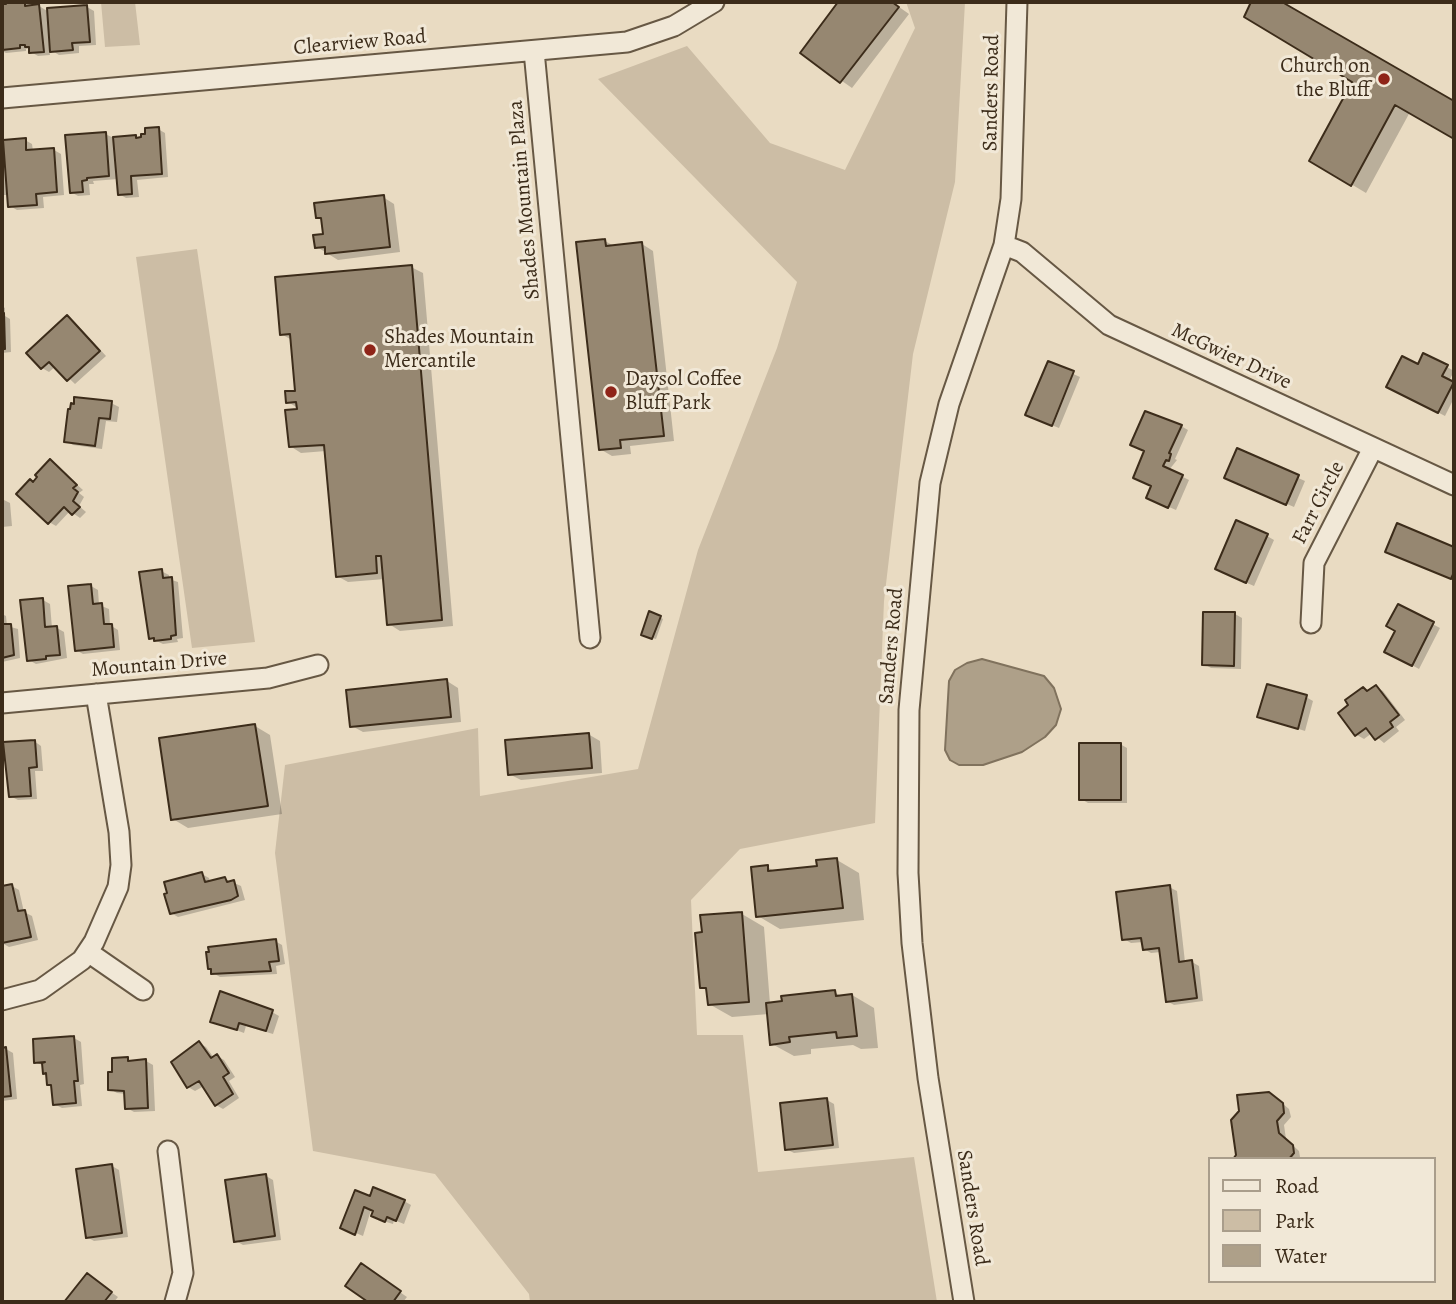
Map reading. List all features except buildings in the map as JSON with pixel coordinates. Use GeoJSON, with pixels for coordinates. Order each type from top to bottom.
{"type":"FeatureCollection","features":[{"type":"Feature","properties":{"kind":"street","name":"Clearview Road"},"geometry":{"type":"LineString","coordinates":[[2,98],[627,42],[674,26],[714,2]]}},
{"type":"Feature","properties":{"kind":"street","name":"Sanders Road"},"geometry":{"type":"LineString","coordinates":[[964,1302],[929,1079],[912,943],[908,873],[909,710],[930,483],[949,404],[1004,245],[1011,199],[1017,2]]}},
{"type":"Feature","properties":{"kind":"street","name":"Shades Mountain Plaza"},"geometry":{"type":"LineString","coordinates":[[534,51],[590,638]]}},
{"type":"Feature","properties":{"kind":"street","name":"McGwier Drive"},"geometry":{"type":"LineString","coordinates":[[1004,245],[1021,252],[1109,325],[1454,485]]}},
{"type":"Feature","properties":{"kind":"street","name":"Farr Circle"},"geometry":{"type":"LineString","coordinates":[[1311,623],[1314,563],[1373,448]]}},
{"type":"Feature","properties":{"kind":"street","name":"Mountain Drive"},"geometry":{"type":"LineString","coordinates":[[2,702],[268,678],[318,665]]}},
{"type":"Feature","properties":{"kind":"street"},"geometry":{"type":"LineString","coordinates":[[2,1000],[40,990],[82,960],[94,942],[118,887],[121,865],[119,832],[96,694]]}},
{"type":"Feature","properties":{"kind":"street"},"geometry":{"type":"LineString","coordinates":[[88,952],[142,990]]}},
{"type":"Feature","properties":{"kind":"street"},"geometry":{"type":"LineString","coordinates":[[168,1151],[183,1273],[182,1300]]}},
{"type":"Feature","properties":{"kind":"green space"},"geometry":{"type":"Polygon","coordinates":[[[101,2],[135,2],[140,45],[105,47],[101,2]]]}},
{"type":"Feature","properties":{"kind":"green space"},"geometry":{"type":"Polygon","coordinates":[[[906,2],[965,2],[955,182],[913,354],[884,601],[875,823],[740,849],[691,900],[697,1035],[743,1035],[758,1172],[914,1157],[937,1302],[530,1302],[529,1294],[435,1174],[313,1151],[275,853],[285,765],[478,728],[480,796],[638,769],[698,550],[777,348],[797,282],[598,79],[687,46],[770,143],[845,170],[915,28],[906,2]]]}},
{"type":"Feature","properties":{"kind":"green space"},"geometry":{"type":"Polygon","coordinates":[[[197,249],[255,642],[192,648],[136,257],[197,249]]]}},
{"type":"Feature","properties":{"kind":"water"},"geometry":{"type":"Polygon","coordinates":[[[982,659],[1044,676],[1054,688],[1061,709],[1056,725],[1045,737],[1022,752],[983,765],[959,765],[950,760],[945,750],[949,681],[955,670],[982,659]]]}},
{"type":"Feature","properties":{"kind":"place","name":"Church on the Bluff"},"geometry":{"type":"Point","coordinates":[1384,79]}},
{"type":"Feature","properties":{"kind":"place","name":"Shades Mountain Mercantile"},"geometry":{"type":"Point","coordinates":[370,350]}},
{"type":"Feature","properties":{"kind":"place","name":"Daysol Coffee Bluff Park"},"geometry":{"type":"Point","coordinates":[611,392]}}]}
